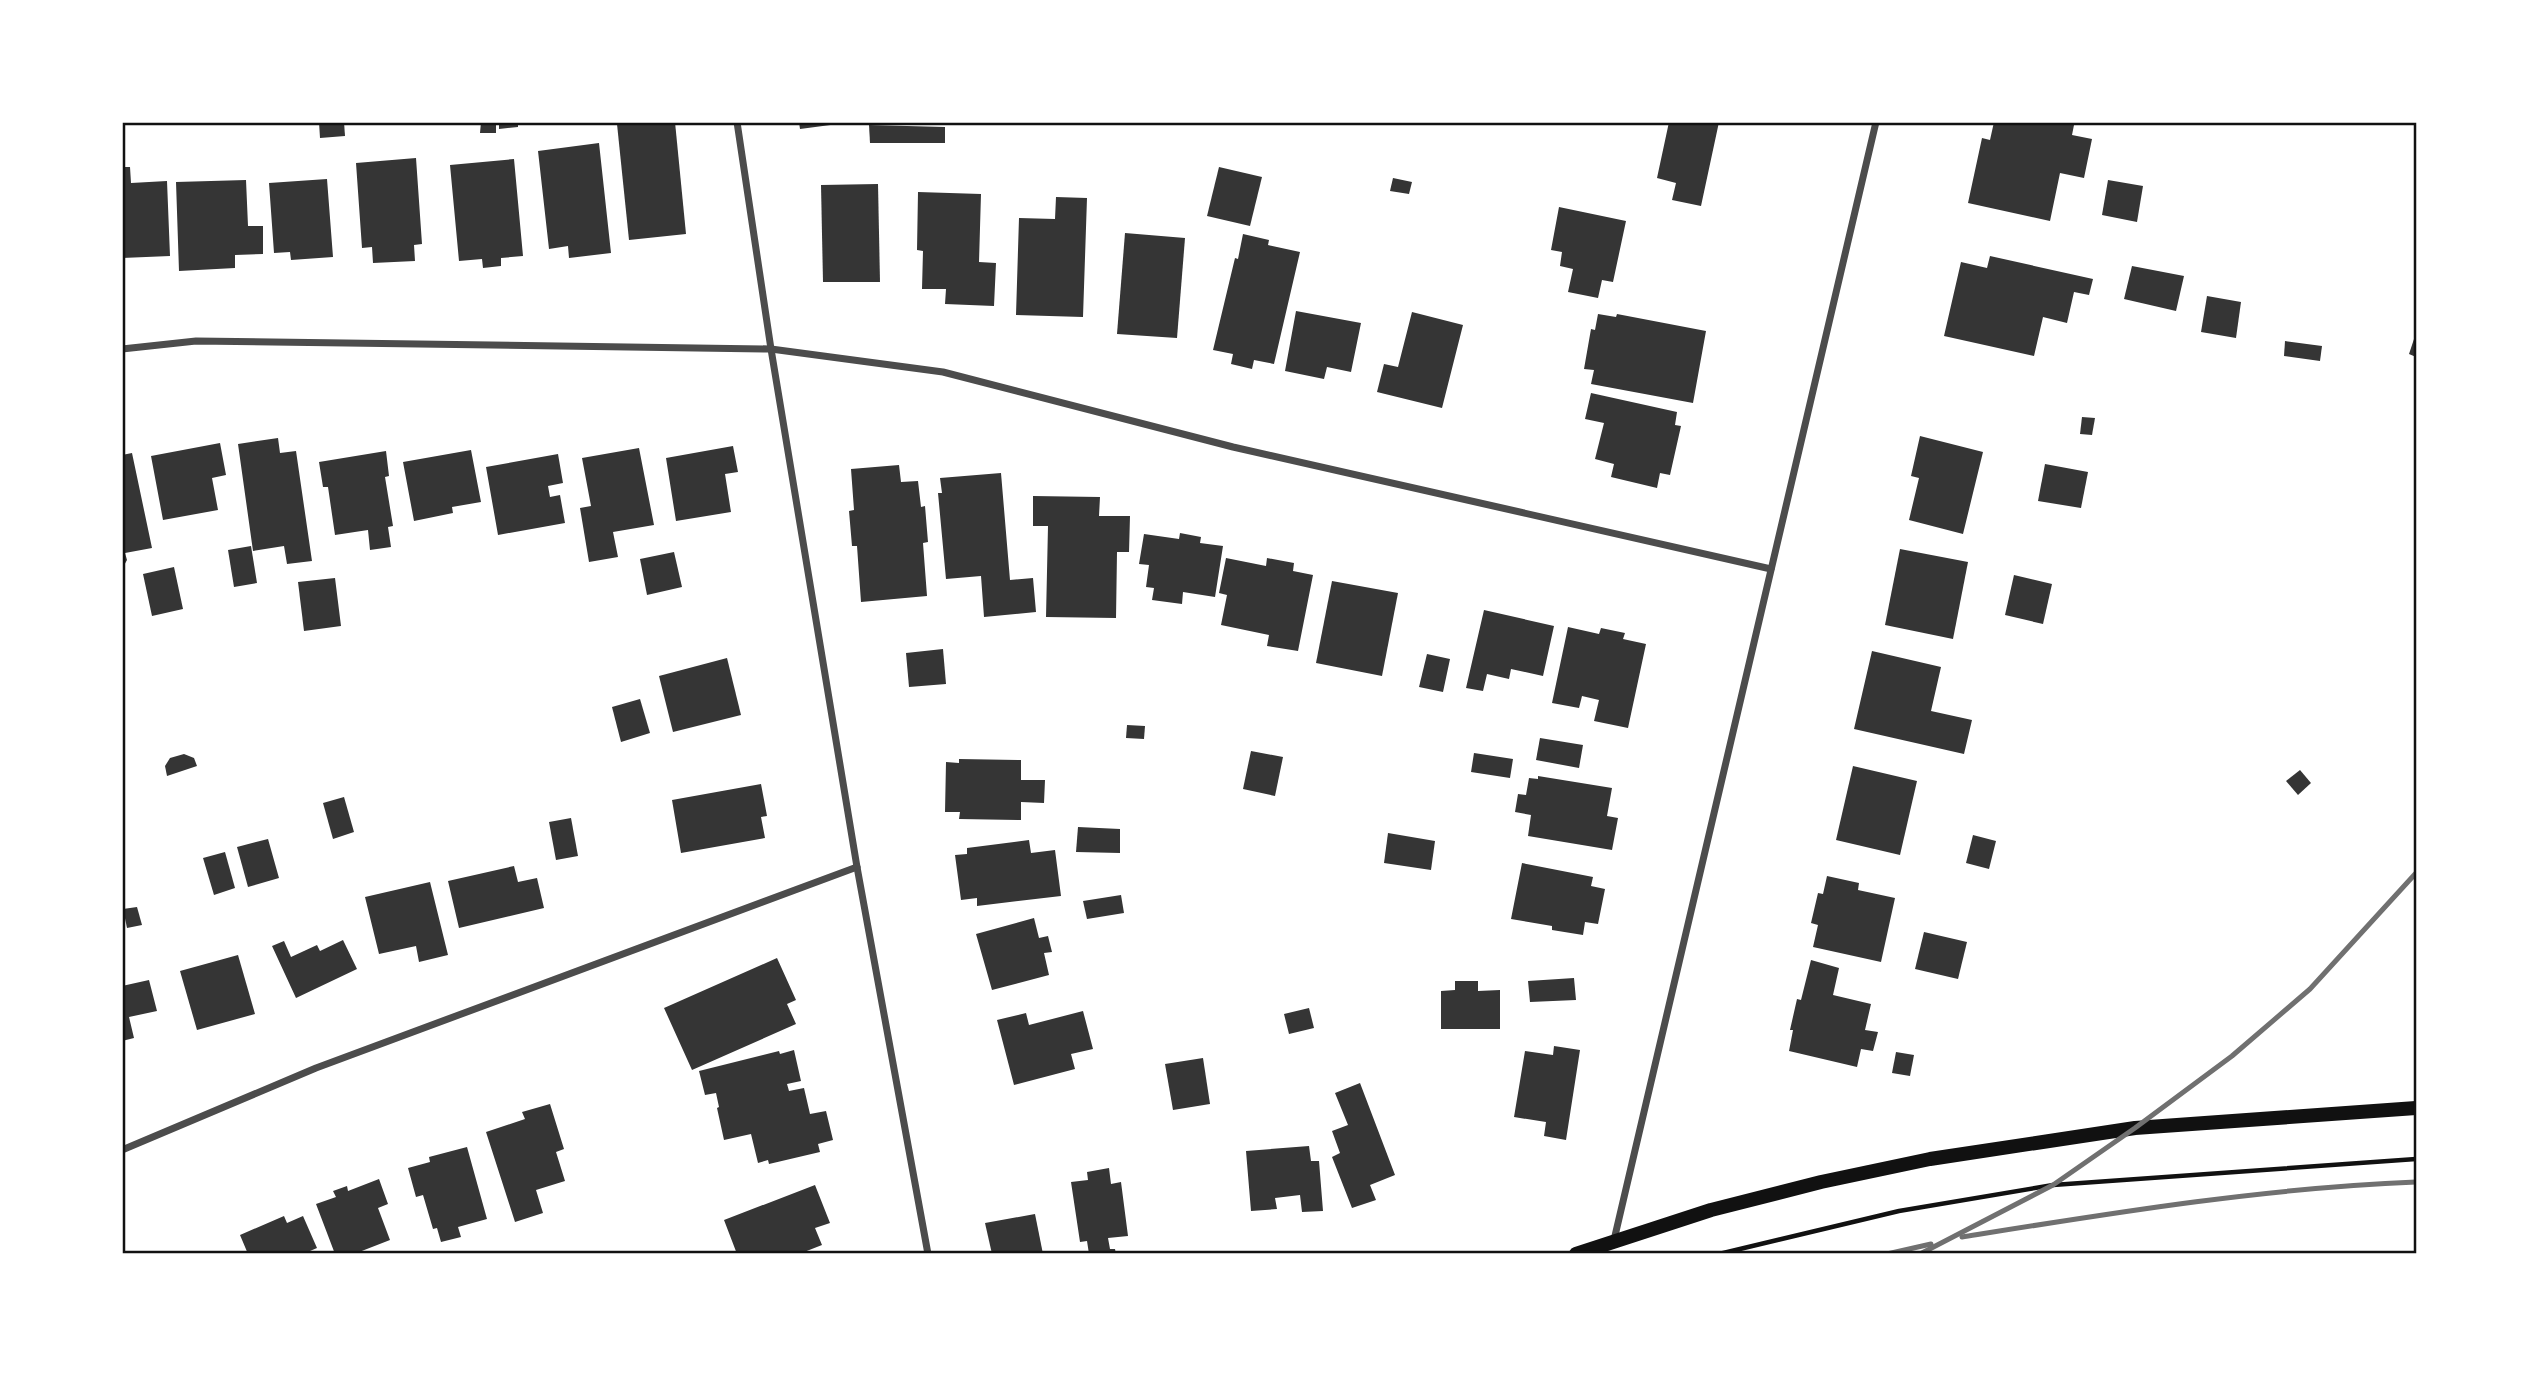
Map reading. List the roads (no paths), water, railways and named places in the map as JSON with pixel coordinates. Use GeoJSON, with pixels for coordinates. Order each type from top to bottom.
{"type":"FeatureCollection","features":[{"type":"Feature","properties":{"kind":"main road"},"geometry":{"type":"LineString","coordinates":[[1576,1254],[1711,1209],[1930,1159],[2136,1128],[2417,1108]]}},
{"type":"Feature","properties":{"kind":"street"},"geometry":{"type":"LineString","coordinates":[[1614,1240],[1876,122]]}},
{"type":"Feature","properties":{"kind":"street"},"geometry":{"type":"LineString","coordinates":[[738,124],[771,349],[857,867],[928,1254]]}},
{"type":"Feature","properties":{"kind":"street"},"geometry":{"type":"LineString","coordinates":[[122,349],[196,341],[771,349],[943,372],[1233,447],[1771,569]]}},
{"type":"Feature","properties":{"kind":"street"},"geometry":{"type":"LineString","coordinates":[[122,1150],[316,1068],[857,867]]}},
{"type":"Feature","properties":{"kind":"railway"},"geometry":{"type":"LineString","coordinates":[[1920,1254],[2053,1185],[2232,1056],[2310,989],[2416,873]]}},
{"type":"Feature","properties":{"kind":"railway"},"geometry":{"type":"LineString","coordinates":[[1962,1237],[2245,1196],[2416,1182]]}},
{"type":"Feature","properties":{"kind":"railway"},"geometry":{"type":"LineString","coordinates":[[1887,1254],[1931,1244]]}}]}
